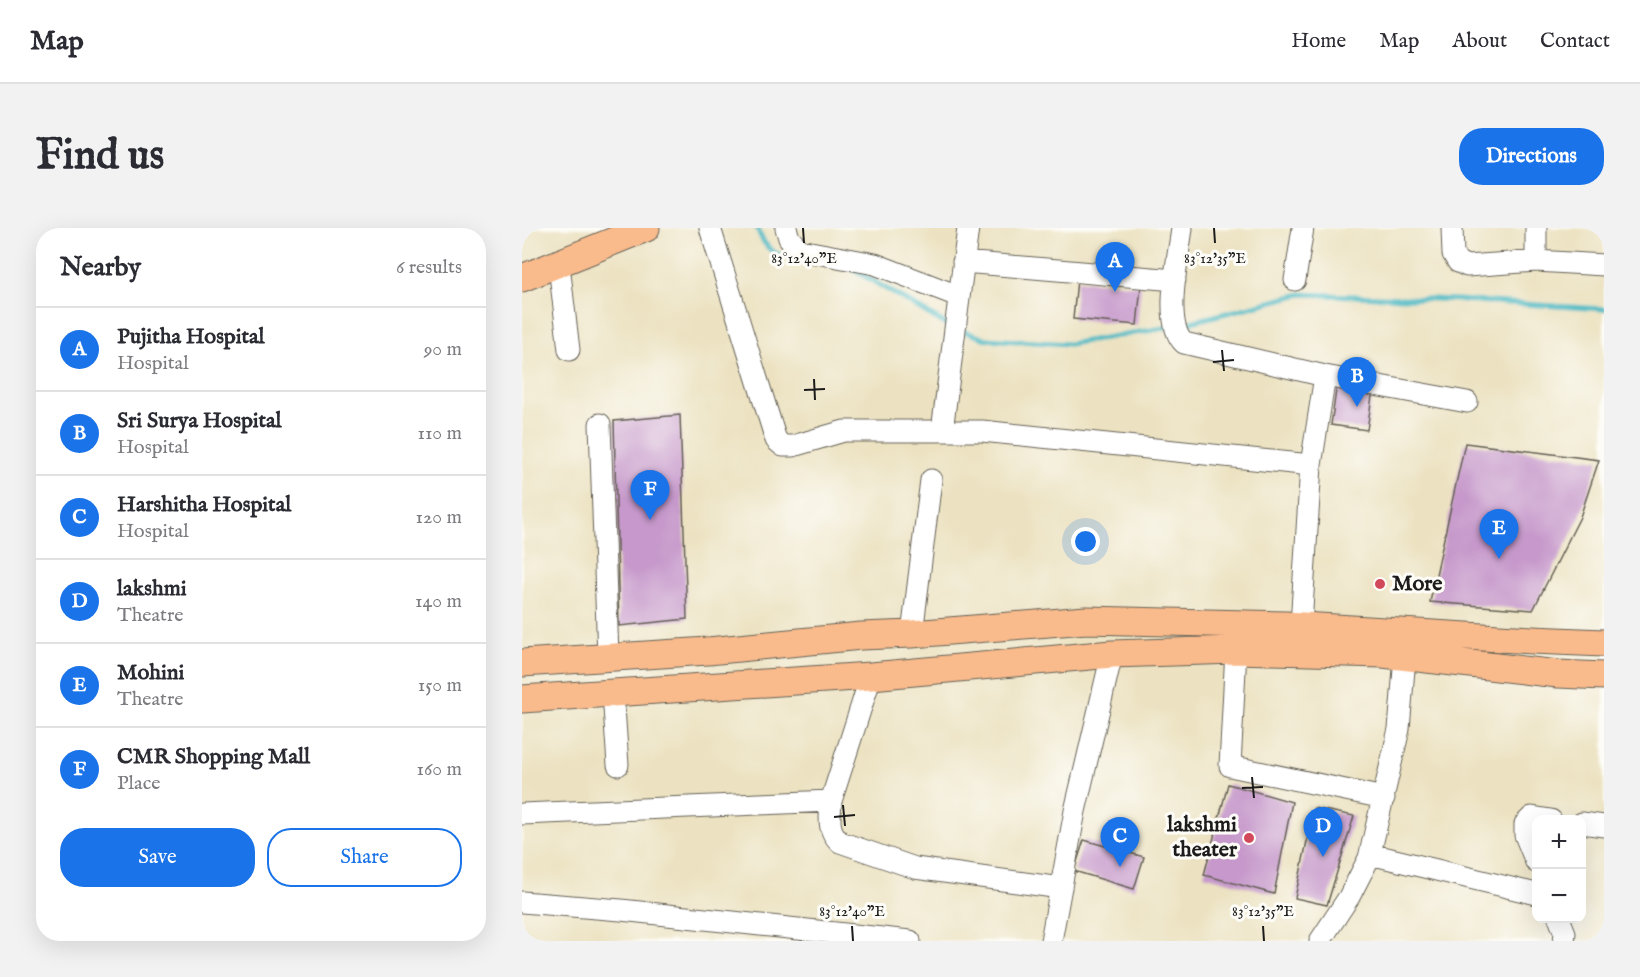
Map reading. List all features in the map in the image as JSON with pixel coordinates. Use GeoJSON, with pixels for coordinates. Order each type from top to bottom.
{"type":"FeatureCollection","features":[{"type":"Feature","properties":{"kind":"main road"},"geometry":{"type":"LineString","coordinates":[[522,278],[646,228]]}},
{"type":"Feature","properties":{"kind":"main road"},"geometry":{"type":"LineString","coordinates":[[522,663],[708,651],[861,636],[1086,620],[1301,626],[1604,643]]}},
{"type":"Feature","properties":{"kind":"main road"},"geometry":{"type":"LineString","coordinates":[[522,699],[871,676],[1112,654],[1236,651],[1383,654],[1558,674],[1604,676]]}},
{"type":"Feature","properties":{"kind":"street"},"geometry":{"type":"LineString","coordinates":[[710,228],[776,440],[783,446],[794,446],[844,431],[982,431],[1311,465]]}},
{"type":"Feature","properties":{"kind":"street"},"geometry":{"type":"LineString","coordinates":[[786,228],[789,238],[800,250],[875,264],[958,296]]}},
{"type":"Feature","properties":{"kind":"street"},"geometry":{"type":"LineString","coordinates":[[942,431],[968,228]]}},
{"type":"Feature","properties":{"kind":"street"},"geometry":{"type":"LineString","coordinates":[[1182,228],[1173,299],[1176,330],[1184,343],[1325,376],[1467,402]]}},
{"type":"Feature","properties":{"kind":"street"},"geometry":{"type":"LineString","coordinates":[[1295,280],[1304,228]]}},
{"type":"Feature","properties":{"kind":"street"},"geometry":{"type":"LineString","coordinates":[[1452,228],[1454,254],[1458,262],[1467,266],[1536,261],[1604,265]]}},
{"type":"Feature","properties":{"kind":"street"},"geometry":{"type":"LineString","coordinates":[[1536,228],[1536,261]]}},
{"type":"Feature","properties":{"kind":"street"},"geometry":{"type":"LineString","coordinates":[[963,262],[1175,280]]}},
{"type":"Feature","properties":{"kind":"street"},"geometry":{"type":"LineString","coordinates":[[559,265],[569,350]]}},
{"type":"Feature","properties":{"kind":"street"},"geometry":{"type":"LineString","coordinates":[[1301,626],[1311,465],[1325,376]]}},
{"type":"Feature","properties":{"kind":"street"},"geometry":{"type":"LineString","coordinates":[[600,424],[608,657]]}},
{"type":"Feature","properties":{"kind":"street"},"geometry":{"type":"LineString","coordinates":[[912,634],[931,480]]}},
{"type":"Feature","properties":{"kind":"street"},"geometry":{"type":"LineString","coordinates":[[1236,651],[1230,766],[1384,798]]}},
{"type":"Feature","properties":{"kind":"street"},"geometry":{"type":"LineString","coordinates":[[1051,941],[1075,811],[1112,654]]}},
{"type":"Feature","properties":{"kind":"street"},"geometry":{"type":"LineString","coordinates":[[1320,941],[1349,897],[1370,854],[1399,729],[1405,657]]}},
{"type":"Feature","properties":{"kind":"street"},"geometry":{"type":"LineString","coordinates":[[871,676],[831,801],[832,835],[840,842],[915,868],[1061,888]]}},
{"type":"Feature","properties":{"kind":"street"},"geometry":{"type":"LineString","coordinates":[[612,693],[618,765]]}},
{"type":"Feature","properties":{"kind":"street"},"geometry":{"type":"LineString","coordinates":[[522,814],[831,801]]}},
{"type":"Feature","properties":{"kind":"street"},"geometry":{"type":"LineString","coordinates":[[1532,817],[1525,824],[1525,835],[1532,852]]}},
{"type":"Feature","properties":{"kind":"street"},"geometry":{"type":"LineString","coordinates":[[1586,824],[1604,826]]}},
{"type":"Feature","properties":{"kind":"street"},"geometry":{"type":"LineString","coordinates":[[1370,854],[1532,893]]}},
{"type":"Feature","properties":{"kind":"street"},"geometry":{"type":"LineString","coordinates":[[522,902],[621,910],[910,941]]}},
{"type":"Feature","properties":{"kind":"street"},"geometry":{"type":"LineString","coordinates":[[1561,923],[1564,941]]}},
{"type":"Feature","properties":{"kind":"building"},"geometry":{"type":"Polygon","coordinates":[[[1077,280],[1141,286],[1137,325],[1073,319],[1077,280]]]}},
{"type":"Feature","properties":{"kind":"building"},"geometry":{"type":"Polygon","coordinates":[[[1337,384],[1373,389],[1367,430],[1331,425],[1337,384]]]}},
{"type":"Feature","properties":{"kind":"building"},"geometry":{"type":"Polygon","coordinates":[[[680,415],[687,619],[619,626],[614,421],[680,415]]]}},
{"type":"Feature","properties":{"kind":"building"},"geometry":{"type":"Polygon","coordinates":[[[1465,443],[1599,460],[1580,517],[1533,610],[1430,602],[1465,443]]]}},
{"type":"Feature","properties":{"kind":"building","name":"lakshmi theater"},"geometry":{"type":"Polygon","coordinates":[[[1228,784],[1292,802],[1274,894],[1204,875],[1228,784]]]}},
{"type":"Feature","properties":{"kind":"building"},"geometry":{"type":"Polygon","coordinates":[[[1314,808],[1354,816],[1327,905],[1295,898],[1314,808]]]}},
{"type":"Feature","properties":{"kind":"building"},"geometry":{"type":"Polygon","coordinates":[[[1084,840],[1144,857],[1134,889],[1074,871],[1084,840]]]}},
{"type":"Feature","properties":{"kind":"waterway"},"geometry":{"type":"LineString","coordinates":[[757,228],[763,241],[771,250],[789,257],[797,257]]}},
{"type":"Feature","properties":{"kind":"waterway"},"geometry":{"type":"LineString","coordinates":[[851,268],[949,326]]}},
{"type":"Feature","properties":{"kind":"waterway"},"geometry":{"type":"LineString","coordinates":[[1179,325],[1301,294],[1459,300],[1604,309]]}},
{"type":"Feature","properties":{"kind":"waterway"},"geometry":{"type":"LineString","coordinates":[[960,330],[986,339],[1069,344],[1170,327]]}},
{"type":"Feature","properties":{"kind":"place","name":"Pujitha Hospital"},"geometry":{"type":"Point","coordinates":[1115,292]}},
{"type":"Feature","properties":{"kind":"place","name":"Sri Surya Hospital"},"geometry":{"type":"Point","coordinates":[1357,407]}},
{"type":"Feature","properties":{"kind":"place","name":"CMR Shopping Mall"},"geometry":{"type":"Point","coordinates":[650,520]}},
{"type":"Feature","properties":{"kind":"place","name":"Mohini"},"geometry":{"type":"Point","coordinates":[1499,559]}},
{"type":"Feature","properties":{"kind":"place","name":"More"},"geometry":{"type":"Point","coordinates":[1380,584]}},
{"type":"Feature","properties":{"kind":"place","name":"lakshmi theater"},"geometry":{"type":"Point","coordinates":[1249,838]}},
{"type":"Feature","properties":{"kind":"place","name":"lakshmi"},"geometry":{"type":"Point","coordinates":[1323,857]}},
{"type":"Feature","properties":{"kind":"place","name":"Harshitha Hospital"},"geometry":{"type":"Point","coordinates":[1120,867]}}]}
